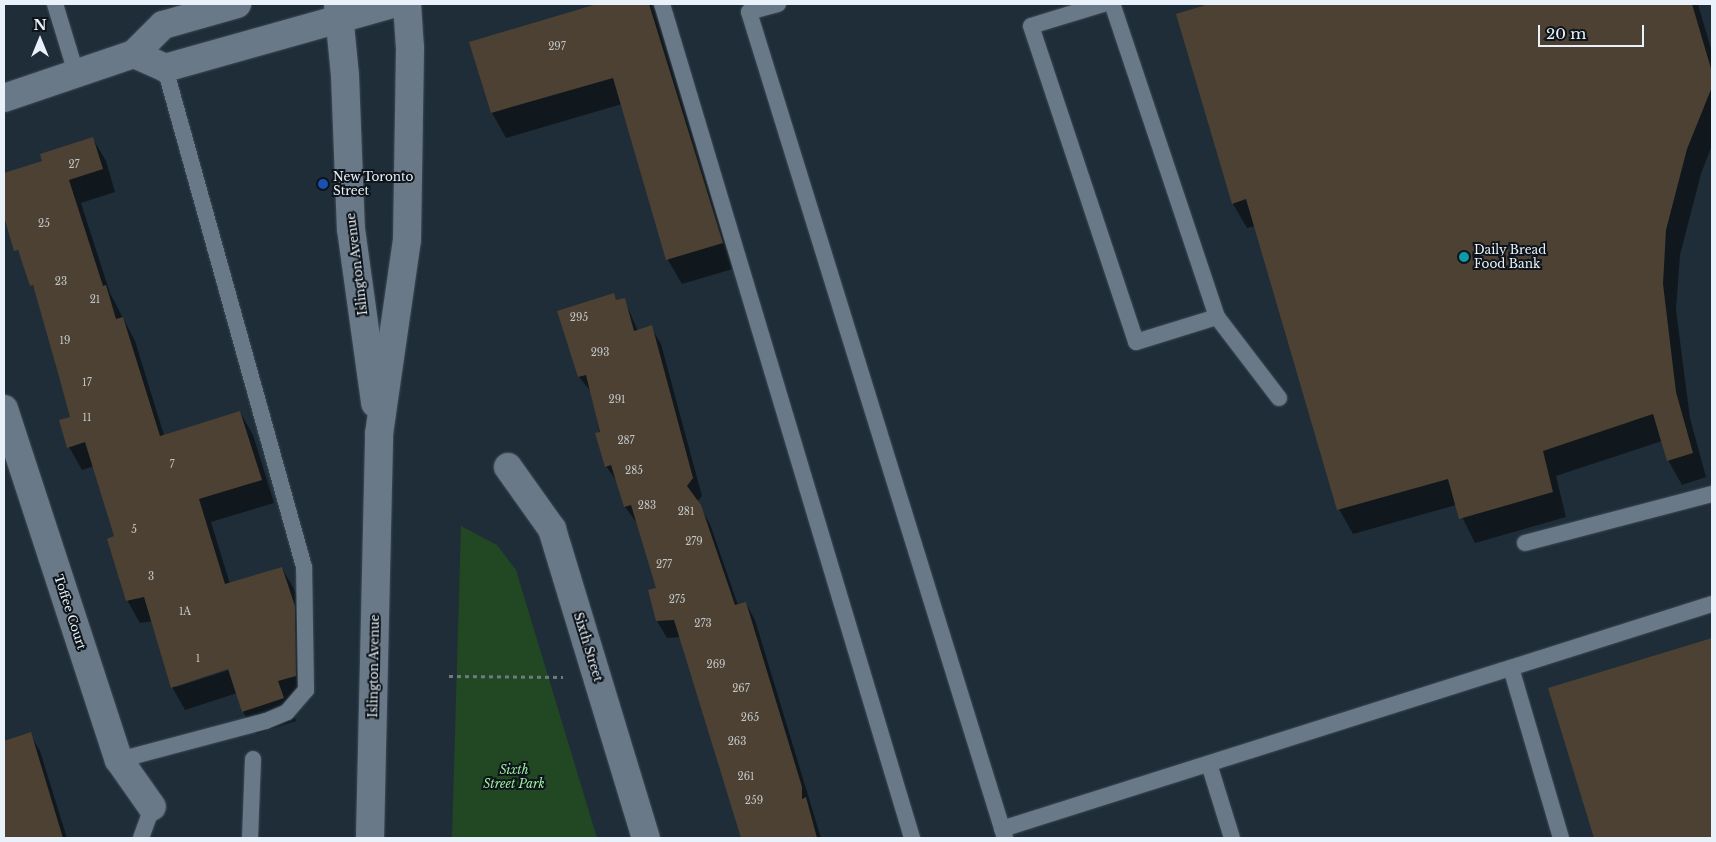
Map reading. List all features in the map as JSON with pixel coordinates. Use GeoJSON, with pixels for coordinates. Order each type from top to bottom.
{"type":"FeatureCollection","features":[{"type":"Feature","properties":{"kind":"street"},"geometry":{"type":"LineString","coordinates":[[4,98],[134,54],[163,25],[238,4]]}},
{"type":"Feature","properties":{"kind":"street"},"geometry":{"type":"LineString","coordinates":[[134,54],[165,68],[338,11],[392,4]]}},
{"type":"Feature","properties":{"kind":"street","name":"Islington Avenue"},"geometry":{"type":"LineString","coordinates":[[370,838],[379,434],[407,240],[410,48],[407,4]]}},
{"type":"Feature","properties":{"kind":"street","name":"Islington Avenue"},"geometry":{"type":"LineString","coordinates":[[338,11],[345,75],[351,230],[379,434]]}},
{"type":"Feature","properties":{"kind":"street","name":"Toffee Court"},"geometry":{"type":"LineString","coordinates":[[4,409],[119,760],[152,806]]}},
{"type":"Feature","properties":{"kind":"street","name":"Sixth Street"},"geometry":{"type":"LineString","coordinates":[[508,467],[552,529],[646,838]]}},
{"type":"Feature","properties":{"kind":"lane"},"geometry":{"type":"LineString","coordinates":[[55,4],[76,74]]}},
{"type":"Feature","properties":{"kind":"lane"},"geometry":{"type":"LineString","coordinates":[[662,4],[912,838]]}},
{"type":"Feature","properties":{"kind":"lane"},"geometry":{"type":"LineString","coordinates":[[778,4],[749,12],[1004,834],[1209,764],[1712,604]]}},
{"type":"Feature","properties":{"kind":"lane"},"geometry":{"type":"LineString","coordinates":[[1103,4],[1032,26],[1136,342],[1217,317]]}},
{"type":"Feature","properties":{"kind":"lane"},"geometry":{"type":"LineString","coordinates":[[1112,4],[1217,317],[1279,398]]}},
{"type":"Feature","properties":{"kind":"lane"},"geometry":{"type":"LineString","coordinates":[[119,760],[266,721],[287,712],[306,690],[304,568],[165,68]]}},
{"type":"Feature","properties":{"kind":"lane"},"geometry":{"type":"LineString","coordinates":[[1525,543],[1712,494]]}},
{"type":"Feature","properties":{"kind":"lane"},"geometry":{"type":"LineString","coordinates":[[1511,668],[1561,838]]}},
{"type":"Feature","properties":{"kind":"lane"},"geometry":{"type":"LineString","coordinates":[[250,838],[253,759]]}},
{"type":"Feature","properties":{"kind":"lane"},"geometry":{"type":"LineString","coordinates":[[1209,764],[1232,838]]}},
{"type":"Feature","properties":{"kind":"lane"},"geometry":{"type":"LineString","coordinates":[[140,838],[152,806]]}},
{"type":"Feature","properties":{"kind":"path"},"geometry":{"type":"LineString","coordinates":[[449,676],[597,677]]}},
{"type":"Feature","properties":{"kind":"green space","name":"Sixth Street Park"},"geometry":{"type":"Polygon","coordinates":[[[461,526],[497,545],[516,570],[597,838],[452,838],[461,526]]]}},
{"type":"Feature","properties":{"kind":"building"},"geometry":{"type":"Polygon","coordinates":[[[597,4],[649,4],[723,243],[666,260],[613,78],[491,113],[469,42],[597,4]]]}},
{"type":"Feature","properties":{"kind":"building","name":"Daily Bread Food Bank"},"geometry":{"type":"Polygon","coordinates":[[[1209,4],[1692,4],[1712,72],[1712,87],[1687,149],[1666,230],[1663,284],[1676,392],[1693,453],[1667,461],[1653,414],[1543,451],[1553,492],[1459,519],[1448,479],[1337,510],[1246,199],[1232,204],[1176,14],[1209,4]]]}},
{"type":"Feature","properties":{"kind":"building"},"geometry":{"type":"Polygon","coordinates":[[[93,137],[103,169],[69,180],[103,286],[106,285],[116,319],[123,317],[160,436],[240,411],[262,480],[199,499],[225,584],[282,567],[295,606],[296,676],[278,681],[284,698],[242,712],[228,669],[171,688],[144,597],[126,601],[107,539],[114,536],[85,442],[67,448],[59,420],[70,417],[60,380],[33,285],[30,286],[18,250],[14,251],[4,217],[4,173],[42,161],[40,154],[93,137]]]}},
{"type":"Feature","properties":{"kind":"building"},"geometry":{"type":"Polygon","coordinates":[[[614,293],[616,300],[625,298],[634,331],[652,325],[693,478],[687,486],[701,505],[735,605],[746,602],[802,787],[802,799],[806,797],[817,838],[741,838],[674,620],[656,621],[648,590],[656,588],[631,505],[624,507],[611,465],[605,467],[595,433],[600,432],[586,375],[578,377],[557,311],[614,293]]]}},
{"type":"Feature","properties":{"kind":"building"},"geometry":{"type":"Polygon","coordinates":[[[1712,638],[1712,838],[1594,838],[1548,688],[1712,638]]]}},
{"type":"Feature","properties":{"kind":"building"},"geometry":{"type":"Polygon","coordinates":[[[31,732],[63,838],[4,838],[4,741],[31,732]]]}},
{"type":"Feature","properties":{"kind":"place","name":"New Toronto Street"},"geometry":{"type":"Point","coordinates":[323,184]}},
{"type":"Feature","properties":{"kind":"place","name":"Daily Bread Food Bank"},"geometry":{"type":"Point","coordinates":[1464,257]}}]}
